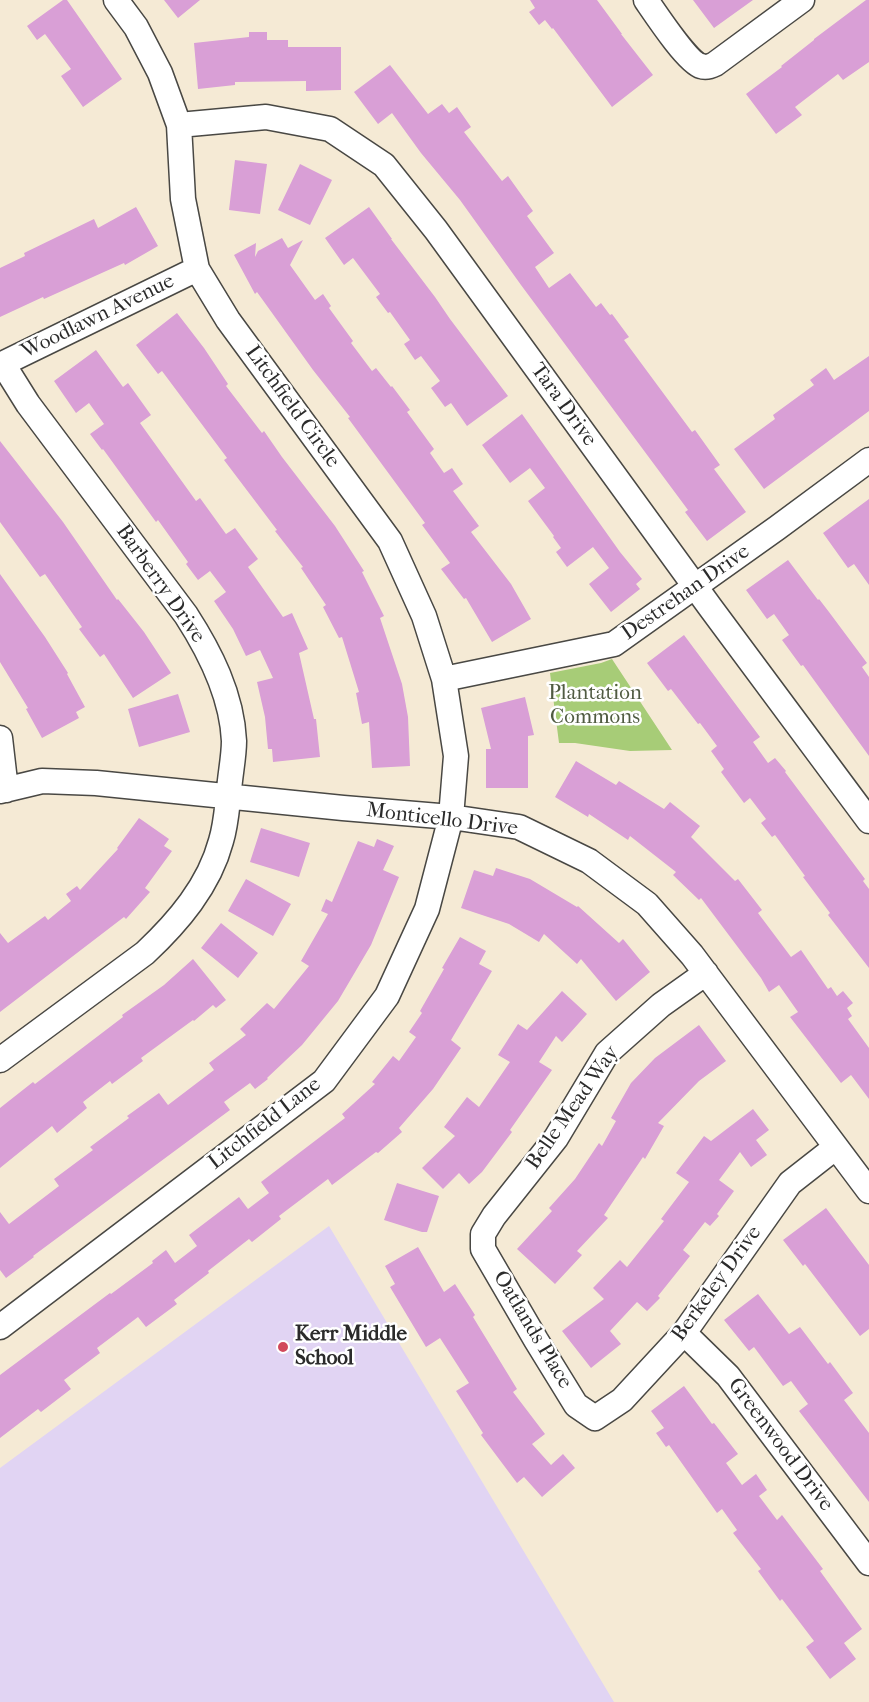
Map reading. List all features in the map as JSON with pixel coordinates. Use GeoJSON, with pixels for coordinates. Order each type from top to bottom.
{"type":"FeatureCollection","features":[{"type":"Feature","properties":{"kind":"street","name":"Litchfield Circle"},"geometry":{"type":"LineString","coordinates":[[116,0],[136,27],[160,72],[179,125],[183,199],[196,269],[228,320],[390,541],[424,616],[444,679],[456,756],[451,817]]}},
{"type":"Feature","properties":{"kind":"street"},"geometry":{"type":"LineString","coordinates":[[645,0],[688,57],[701,67],[715,64],[802,0]]}},
{"type":"Feature","properties":{"kind":"street","name":"Tara Drive"},"geometry":{"type":"LineString","coordinates":[[179,125],[266,117],[330,129],[384,165],[436,230],[869,821]]}},
{"type":"Feature","properties":{"kind":"street","name":"Woodlawn Avenue"},"geometry":{"type":"LineString","coordinates":[[1,364],[196,269]]}},
{"type":"Feature","properties":{"kind":"street","name":"Barberry Drive"},"geometry":{"type":"LineString","coordinates":[[0,1059],[145,953],[177,920],[201,887],[214,863],[222,839],[234,743],[232,717],[218,675],[203,642],[186,615],[28,404],[1,364]]}},
{"type":"Feature","properties":{"kind":"street","name":"Destrehan Drive"},"geometry":{"type":"LineString","coordinates":[[444,679],[614,644],[869,460]]}},
{"type":"Feature","properties":{"kind":"street"},"geometry":{"type":"LineString","coordinates":[[0,738],[3,790]]}},
{"type":"Feature","properties":{"kind":"street","name":"Monticello Drive"},"geometry":{"type":"LineString","coordinates":[[3,790],[42,781],[96,783],[451,817],[519,827],[589,861],[647,904],[692,955],[869,1191]]}},
{"type":"Feature","properties":{"kind":"street","name":"Litchfield Lane"},"geometry":{"type":"LineString","coordinates":[[0,1327],[324,1080],[387,996],[427,909],[451,817]]}},
{"type":"Feature","properties":{"kind":"street","name":"Belle Mead Way"},"geometry":{"type":"LineString","coordinates":[[483,1234],[494,1216],[556,1138],[607,1053],[661,1005],[705,973]]}},
{"type":"Feature","properties":{"kind":"street","name":"Berkeley Drive"},"geometry":{"type":"LineString","coordinates":[[595,1418],[622,1400],[684,1333],[790,1183],[836,1147]]}},
{"type":"Feature","properties":{"kind":"street","name":"Oatlands Place"},"geometry":{"type":"LineString","coordinates":[[483,1234],[483,1249],[536,1340],[576,1404],[595,1418]]}},
{"type":"Feature","properties":{"kind":"street","name":"Greenwood Drive"},"geometry":{"type":"LineString","coordinates":[[684,1333],[728,1376],[869,1563]]}},
{"type":"Feature","properties":{"kind":"shaded area","name":"Kerr Middle School"},"geometry":{"type":"Polygon","coordinates":[[[329,1226],[614,1702],[0,1702],[0,1468],[329,1226]]]}},
{"type":"Feature","properties":{"kind":"green space","name":"Plantation Commons"},"geometry":{"type":"Polygon","coordinates":[[[612,659],[672,750],[630,751],[559,743],[550,673],[612,659]]]}},
{"type":"Feature","properties":{"kind":"building"},"geometry":{"type":"Polygon","coordinates":[[[63,0],[67,0],[122,79],[83,107],[61,76],[71,69],[45,34],[37,40],[27,26],[63,0]]]}},
{"type":"Feature","properties":{"kind":"building"},"geometry":{"type":"Polygon","coordinates":[[[164,0],[200,0],[178,18],[164,0]]]}},
{"type":"Feature","properties":{"kind":"building"},"geometry":{"type":"Polygon","coordinates":[[[530,0],[597,0],[653,75],[612,107],[553,28],[545,20],[539,25],[529,12],[535,8],[530,0]]]}},
{"type":"Feature","properties":{"kind":"building"},"geometry":{"type":"Polygon","coordinates":[[[693,0],[753,0],[714,28],[693,0]]]}},
{"type":"Feature","properties":{"kind":"building"},"geometry":{"type":"Polygon","coordinates":[[[866,0],[869,0],[869,62],[843,80],[838,74],[795,107],[802,115],[776,134],[746,94],[866,0]]]}},
{"type":"Feature","properties":{"kind":"building"},"geometry":{"type":"Polygon","coordinates":[[[249,32],[267,32],[267,40],[288,40],[288,47],[341,47],[341,90],[306,91],[306,81],[235,82],[235,85],[198,89],[194,43],[249,37],[249,32]]]}},
{"type":"Feature","properties":{"kind":"building"},"geometry":{"type":"Polygon","coordinates":[[[390,65],[428,114],[442,104],[449,113],[457,107],[471,127],[464,132],[502,181],[508,176],[533,211],[527,216],[554,253],[535,267],[549,288],[570,273],[596,307],[601,303],[610,315],[612,314],[629,337],[624,340],[692,432],[695,430],[720,465],[714,469],[746,512],[707,541],[685,512],[688,510],[460,200],[392,113],[378,124],[354,92],[390,65]]]}},
{"type":"Feature","properties":{"kind":"building"},"geometry":{"type":"Polygon","coordinates":[[[235,160],[267,164],[260,214],[229,210],[235,160]]]}},
{"type":"Feature","properties":{"kind":"building"},"geometry":{"type":"Polygon","coordinates":[[[300,164],[332,180],[310,225],[278,210],[300,164]]]}},
{"type":"Feature","properties":{"kind":"building"},"geometry":{"type":"Polygon","coordinates":[[[136,207],[158,246],[125,265],[124,263],[0,317],[0,268],[25,256],[24,253],[94,219],[98,228],[136,207]]]}},
{"type":"Feature","properties":{"kind":"building"},"geometry":{"type":"Polygon","coordinates":[[[369,207],[508,396],[467,426],[451,403],[445,407],[431,388],[440,381],[421,356],[415,360],[404,344],[410,340],[376,297],[380,294],[353,258],[344,265],[325,238],[369,207]]]}},
{"type":"Feature","properties":{"kind":"building"},"geometry":{"type":"Polygon","coordinates":[[[282,238],[288,248],[303,240],[290,265],[315,300],[323,294],[331,306],[329,308],[353,341],[351,343],[372,371],[376,368],[410,410],[407,412],[434,449],[430,453],[444,473],[452,468],[463,484],[453,491],[479,526],[471,532],[511,584],[531,619],[492,642],[466,598],[464,599],[441,569],[450,563],[422,525],[425,523],[348,418],[350,417],[257,292],[255,294],[234,255],[256,243],[255,257],[258,251],[282,238]]]}},
{"type":"Feature","properties":{"kind":"building"},"geometry":{"type":"Polygon","coordinates":[[[177,313],[204,348],[228,384],[226,386],[262,433],[264,431],[335,526],[364,571],[362,572],[384,616],[380,618],[402,684],[408,717],[410,766],[372,768],[369,722],[362,724],[356,693],[359,692],[342,637],[339,638],[323,607],[326,605],[301,568],[303,567],[275,531],[277,530],[224,460],[227,458],[162,371],[158,374],[136,345],[177,313]]]}},
{"type":"Feature","properties":{"kind":"building"},"geometry":{"type":"Polygon","coordinates":[[[96,350],[123,387],[128,383],[151,415],[140,423],[196,501],[200,498],[226,534],[235,528],[258,559],[248,567],[283,617],[292,613],[308,649],[299,653],[314,719],[316,719],[320,757],[273,762],[272,749],[268,749],[265,717],[257,682],[273,678],[260,650],[246,656],[233,629],[214,601],[226,592],[210,571],[198,580],[158,520],[156,522],[90,434],[104,424],[89,403],[76,413],[54,381],[96,350]]]}},
{"type":"Feature","properties":{"kind":"building"},"geometry":{"type":"Polygon","coordinates":[[[869,356],[869,411],[764,489],[734,449],[775,419],[773,415],[814,385],[810,380],[826,368],[834,380],[869,356]]]}},
{"type":"Feature","properties":{"kind":"building"},"geometry":{"type":"Polygon","coordinates":[[[522,414],[620,552],[642,579],[636,584],[640,589],[611,612],[589,584],[609,568],[593,547],[567,567],[556,552],[561,548],[554,536],[528,501],[545,488],[530,468],[510,483],[482,445],[522,414]]]}},
{"type":"Feature","properties":{"kind":"building"},"geometry":{"type":"Polygon","coordinates":[[[0,441],[63,522],[117,600],[144,632],[171,673],[133,698],[104,654],[100,657],[79,629],[82,627],[45,574],[40,577],[0,522],[0,441]]]}},
{"type":"Feature","properties":{"kind":"building"},"geometry":{"type":"Polygon","coordinates":[[[869,499],[869,585],[854,564],[848,568],[823,533],[869,499]]]}},
{"type":"Feature","properties":{"kind":"building"},"geometry":{"type":"Polygon","coordinates":[[[788,560],[867,663],[862,667],[869,677],[869,756],[782,640],[789,635],[774,614],[767,619],[746,590],[788,560]]]}},
{"type":"Feature","properties":{"kind":"building"},"geometry":{"type":"Polygon","coordinates":[[[0,574],[45,637],[68,673],[85,707],[76,712],[79,718],[42,738],[26,709],[28,708],[0,662],[0,574]]]}},
{"type":"Feature","properties":{"kind":"building"},"geometry":{"type":"Polygon","coordinates":[[[684,635],[760,737],[753,742],[768,763],[775,758],[786,771],[865,879],[863,881],[869,889],[869,968],[828,915],[830,913],[775,835],[772,837],[761,823],[766,819],[750,798],[744,803],[721,772],[724,769],[711,751],[717,746],[671,689],[668,691],[647,663],[684,635]]]}},
{"type":"Feature","properties":{"kind":"building"},"geometry":{"type":"Polygon","coordinates":[[[178,694],[190,732],[139,747],[128,709],[178,694]]]}},
{"type":"Feature","properties":{"kind":"building"},"geometry":{"type":"Polygon","coordinates":[[[525,697],[534,735],[528,736],[528,788],[486,788],[486,749],[491,749],[481,708],[525,697]]]}},
{"type":"Feature","properties":{"kind":"building"},"geometry":{"type":"Polygon","coordinates":[[[576,761],[616,785],[619,781],[664,809],[670,802],[700,826],[691,837],[735,881],[738,879],[762,910],[758,913],[791,957],[801,950],[828,989],[831,987],[837,996],[843,991],[853,1003],[847,1008],[852,1016],[848,1019],[869,1048],[869,1099],[851,1075],[841,1083],[790,1017],[798,1012],[779,985],[769,992],[701,898],[699,900],[673,875],[676,872],[630,836],[628,840],[589,814],[588,817],[555,797],[576,761]]]}},
{"type":"Feature","properties":{"kind":"building"},"geometry":{"type":"Polygon","coordinates":[[[139,818],[169,839],[164,846],[172,851],[145,888],[150,892],[126,919],[124,917],[0,1012],[0,933],[8,943],[45,916],[48,920],[71,901],[66,894],[77,886],[80,890],[118,849],[139,818]]]}},
{"type":"Feature","properties":{"kind":"building"},"geometry":{"type":"Polygon","coordinates":[[[261,828],[310,843],[299,877],[250,862],[261,828]]]}},
{"type":"Feature","properties":{"kind":"building"},"geometry":{"type":"Polygon","coordinates":[[[377,839],[394,846],[383,870],[399,877],[371,945],[338,1001],[302,1045],[255,1089],[250,1083],[224,1102],[230,1110],[6,1278],[0,1270],[0,1212],[9,1224],[59,1186],[54,1179],[93,1150],[90,1147],[129,1118],[127,1116],[159,1093],[168,1105],[214,1070],[209,1063],[246,1035],[240,1029],[267,1003],[274,1009],[309,966],[301,961],[328,914],[321,911],[326,899],[332,902],[358,841],[374,847],[377,839]]]}},
{"type":"Feature","properties":{"kind":"building"},"geometry":{"type":"Polygon","coordinates":[[[496,868],[530,879],[578,906],[619,943],[623,939],[650,972],[616,1001],[581,959],[577,964],[544,934],[539,942],[509,924],[461,908],[474,870],[493,876],[496,868]]]}},
{"type":"Feature","properties":{"kind":"building"},"geometry":{"type":"Polygon","coordinates":[[[246,879],[291,904],[273,936],[228,911],[246,879]]]}},
{"type":"Feature","properties":{"kind":"building"},"geometry":{"type":"Polygon","coordinates":[[[221,923],[258,953],[238,978],[201,948],[221,923]]]}},
{"type":"Feature","properties":{"kind":"building"},"geometry":{"type":"Polygon","coordinates":[[[460,937],[486,951],[479,964],[492,971],[451,1040],[461,1048],[433,1089],[399,1128],[402,1132],[378,1153],[376,1152],[332,1185],[328,1179],[279,1216],[281,1219],[252,1242],[249,1239],[208,1271],[209,1273],[174,1300],[177,1304],[146,1327],[138,1317],[97,1348],[100,1353],[64,1380],[71,1389],[41,1412],[38,1409],[0,1438],[0,1375],[153,1263],[152,1261],[166,1250],[175,1263],[197,1246],[189,1235],[239,1197],[248,1209],[269,1193],[261,1182],[345,1118],[342,1114],[375,1084],[372,1082],[393,1056],[399,1061],[416,1037],[409,1032],[422,1013],[420,1011],[460,937]]]}},
{"type":"Feature","properties":{"kind":"building"},"geometry":{"type":"Polygon","coordinates":[[[193,959],[226,1000],[216,1008],[213,1005],[141,1058],[143,1061],[112,1084],[110,1081],[83,1102],[87,1108],[57,1133],[52,1126],[0,1168],[0,1108],[123,1017],[122,1015],[164,985],[193,959]]]}},
{"type":"Feature","properties":{"kind":"building"},"geometry":{"type":"Polygon","coordinates":[[[562,991],[587,1014],[562,1042],[556,1036],[539,1062],[552,1070],[510,1130],[512,1132],[482,1172],[469,1184],[459,1173],[443,1189],[422,1168],[455,1136],[444,1127],[467,1097],[479,1107],[510,1062],[498,1055],[518,1024],[527,1030],[562,991]]]}},
{"type":"Feature","properties":{"kind":"building"},"geometry":{"type":"Polygon","coordinates":[[[699,1025],[726,1061],[699,1081],[658,1123],[664,1126],[645,1159],[643,1157],[604,1215],[608,1218],[577,1251],[582,1255],[555,1284],[517,1249],[552,1211],[549,1208],[575,1179],[599,1143],[602,1146],[616,1121],[611,1118],[631,1083],[655,1058],[699,1025]]]}},
{"type":"Feature","properties":{"kind":"building"},"geometry":{"type":"Polygon","coordinates":[[[753,1109],[769,1130],[756,1140],[767,1155],[751,1167],[740,1152],[719,1180],[734,1191],[717,1214],[719,1216],[710,1226],[705,1222],[683,1250],[690,1256],[658,1296],[660,1298],[647,1311],[637,1302],[610,1331],[621,1344],[591,1368],[562,1331],[604,1299],[593,1288],[620,1260],[627,1267],[664,1221],[661,1219],[689,1182],[676,1173],[704,1136],[711,1141],[753,1109]]]}},
{"type":"Feature","properties":{"kind":"building"},"geometry":{"type":"Polygon","coordinates":[[[397,1183],[439,1196],[427,1232],[384,1220],[397,1183]]]}},
{"type":"Feature","properties":{"kind":"building"},"geometry":{"type":"Polygon","coordinates":[[[826,1208],[869,1265],[869,1329],[860,1336],[805,1264],[803,1266],[783,1240],[826,1208]]]}},
{"type":"Feature","properties":{"kind":"building"},"geometry":{"type":"Polygon","coordinates":[[[418,1247],[444,1292],[455,1284],[517,1389],[513,1392],[545,1434],[532,1444],[551,1465],[563,1454],[575,1468],[542,1497],[524,1477],[517,1483],[481,1435],[483,1433],[456,1391],[469,1383],[440,1338],[426,1347],[390,1287],[395,1284],[385,1266],[418,1247]]]}},
{"type":"Feature","properties":{"kind":"building"},"geometry":{"type":"Polygon","coordinates":[[[758,1294],[789,1334],[800,1327],[853,1393],[844,1400],[869,1433],[869,1502],[799,1411],[808,1404],[791,1381],[783,1386],[754,1347],[749,1351],[724,1320],[758,1294]]]}},
{"type":"Feature","properties":{"kind":"building"},"geometry":{"type":"Polygon","coordinates":[[[684,1386],[738,1454],[726,1463],[742,1485],[756,1474],[767,1490],[759,1496],[777,1520],[782,1515],[823,1569],[820,1571],[862,1629],[844,1643],[856,1659],[830,1679],[806,1647],[814,1641],[758,1571],[761,1569],[733,1533],[737,1530],[722,1509],[717,1513],[669,1445],[666,1447],[656,1433],[664,1428],[651,1411],[684,1386]]]}},
{"type":"Feature","properties":{"kind":"place","name":"Kerr Middle School"},"geometry":{"type":"Point","coordinates":[283,1347]}}]}
